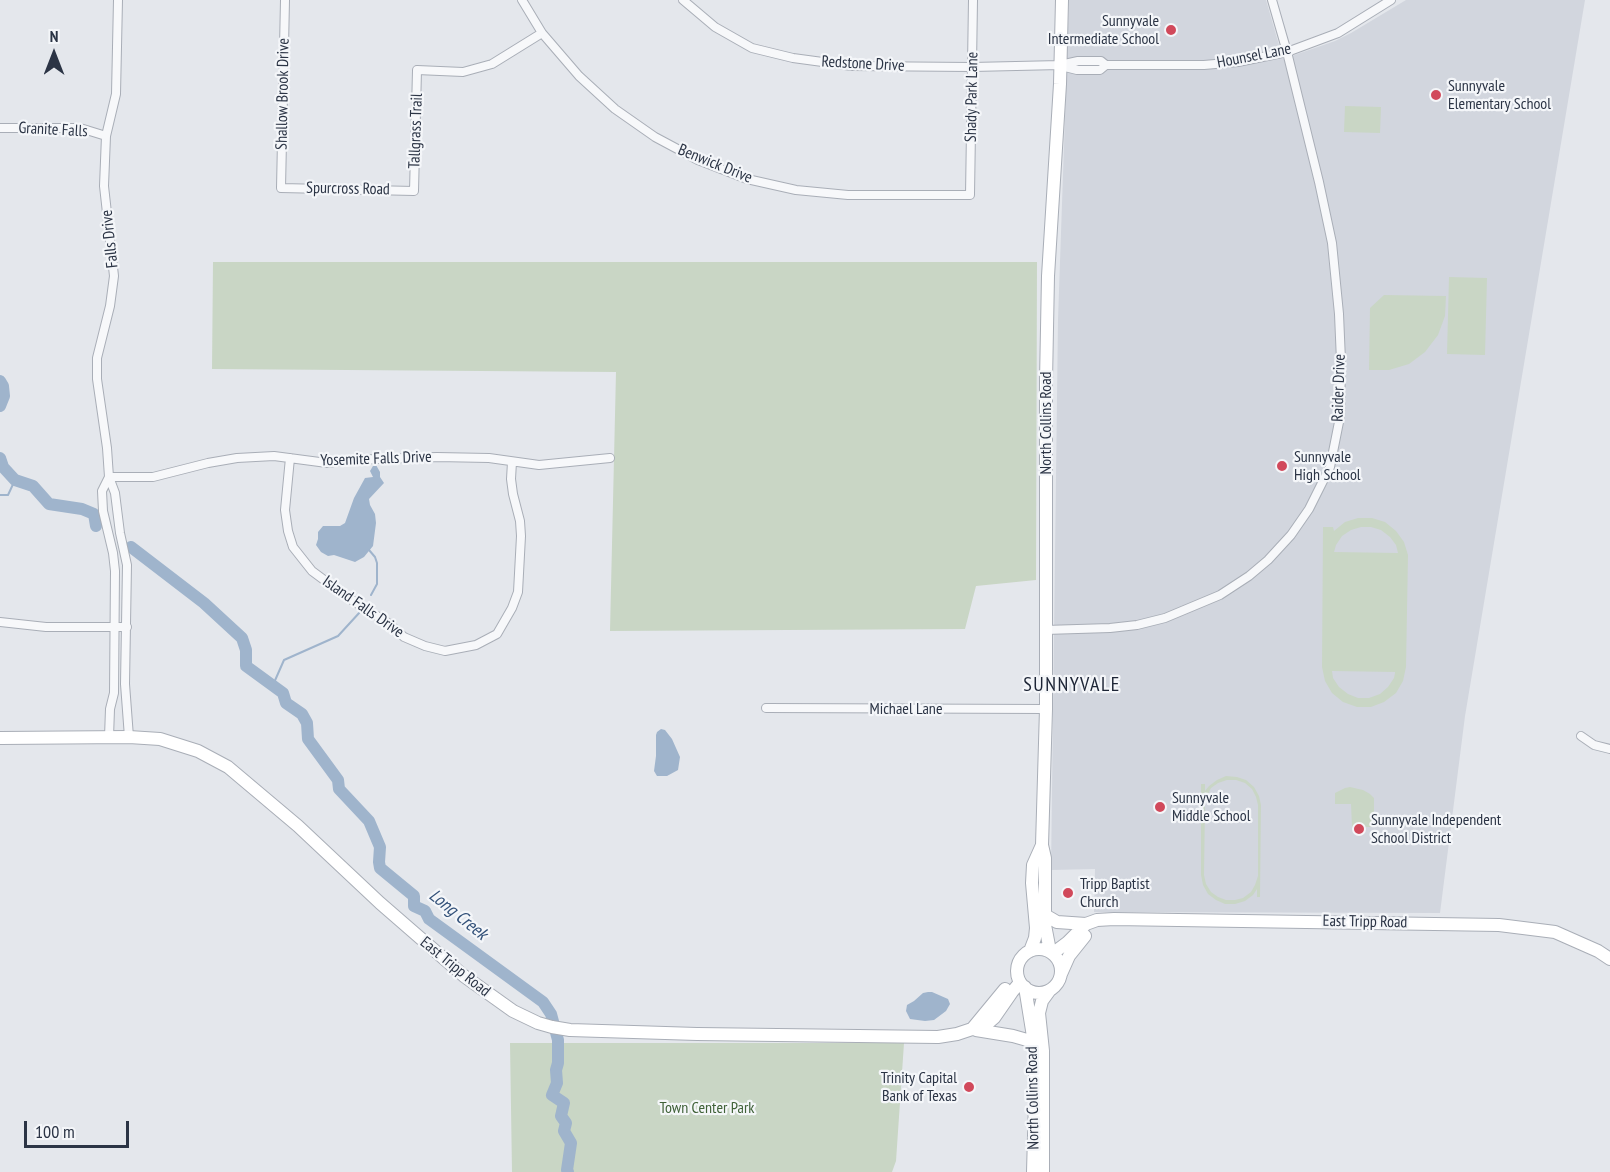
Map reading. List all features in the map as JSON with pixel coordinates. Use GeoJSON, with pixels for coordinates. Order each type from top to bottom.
{"type":"FeatureCollection","features":[{"type":"Feature","properties":{"kind":"street","name":"Falls Drive"},"geometry":{"type":"LineString","coordinates":[[118,0],[116,94],[106,136],[104,186],[114,276],[110,306],[97,358],[97,379],[109,477],[116,493],[120,533],[127,565],[125,684],[129,737]]}},
{"type":"Feature","properties":{"kind":"street","name":"Shallow Brook Drive"},"geometry":{"type":"LineString","coordinates":[[281,188],[285,0]]}},
{"type":"Feature","properties":{"kind":"street","name":"Benwick Drive"},"geometry":{"type":"LineString","coordinates":[[522,0],[542,33],[579,76],[615,109],[675,149],[722,170],[771,185],[822,193],[970,195]]}},
{"type":"Feature","properties":{"kind":"street","name":"Redstone Drive"},"geometry":{"type":"LineString","coordinates":[[684,0],[715,27],[752,48],[793,58],[852,66],[1060,66]]}},
{"type":"Feature","properties":{"kind":"street","name":"Shady Park Lane"},"geometry":{"type":"LineString","coordinates":[[970,195],[973,0]]}},
{"type":"Feature","properties":{"kind":"street","name":"North Collins Road"},"geometry":{"type":"LineString","coordinates":[[1050,952],[1045,915],[1045,858],[1042,845],[1046,709],[1046,381],[1048,276],[1062,0]]}},
{"type":"Feature","properties":{"kind":"street","name":"Raider Drive"},"geometry":{"type":"LineString","coordinates":[[1045,630],[1137,625],[1165,618],[1220,595],[1269,560],[1291,535],[1309,509],[1330,466],[1340,417],[1341,399],[1341,361],[1332,243],[1287,52],[1272,0]]}},
{"type":"Feature","properties":{"kind":"street","name":"Hounsel Lane"},"geometry":{"type":"LineString","coordinates":[[1060,66],[1077,70],[1100,70],[1106,65],[1204,65],[1238,62],[1287,52],[1338,33],[1391,0]]}},
{"type":"Feature","properties":{"kind":"street","name":"Tallgrass Trail"},"geometry":{"type":"LineString","coordinates":[[414,190],[417,70],[463,72],[492,64],[542,33]]}},
{"type":"Feature","properties":{"kind":"street","name":"Granite Falls"},"geometry":{"type":"LineString","coordinates":[[0,128],[80,128],[106,136]]}},
{"type":"Feature","properties":{"kind":"street","name":"Spurcross Road"},"geometry":{"type":"LineString","coordinates":[[281,188],[414,190]]}},
{"type":"Feature","properties":{"kind":"street","name":"Yosemite Falls Drive"},"geometry":{"type":"LineString","coordinates":[[109,477],[153,477],[208,463],[237,458],[274,456],[327,463],[437,457],[489,458],[539,465],[610,458]]}},
{"type":"Feature","properties":{"kind":"street","name":"Island Falls Drive"},"geometry":{"type":"LineString","coordinates":[[290,458],[285,510],[293,548],[312,571],[347,597],[388,622],[404,637],[445,651],[476,645],[496,633],[507,618],[518,592],[521,535],[511,479],[512,462]]}},
{"type":"Feature","properties":{"kind":"street","name":"Falls Drive"},"geometry":{"type":"LineString","coordinates":[[109,477],[102,491],[103,511],[115,571],[114,693],[110,709],[109,737]]}},
{"type":"Feature","properties":{"kind":"street"},"geometry":{"type":"LineString","coordinates":[[0,622],[46,627],[127,627]]}},
{"type":"Feature","properties":{"kind":"street","name":"Michael Lane"},"geometry":{"type":"LineString","coordinates":[[766,708],[1046,709]]}},
{"type":"Feature","properties":{"kind":"street"},"geometry":{"type":"LineString","coordinates":[[1581,736],[1594,745],[1610,750]]}},
{"type":"Feature","properties":{"kind":"street","name":"East Tripp Road"},"geometry":{"type":"LineString","coordinates":[[0,738],[129,737],[160,740],[198,751],[228,767],[298,826],[380,903],[464,976],[513,1011],[538,1023],[565,1030],[938,1037],[957,1034],[987,1024],[1017,986],[1024,986]]}},
{"type":"Feature","properties":{"kind":"street","name":"North Collins Road"},"geometry":{"type":"LineString","coordinates":[[1030,951],[1036,928],[1032,883],[1033,864],[1042,845]]}},
{"type":"Feature","properties":{"kind":"street","name":"East Tripp Road"},"geometry":{"type":"LineString","coordinates":[[1045,915],[1057,922],[1086,924],[1097,920],[1114,919],[1499,925],[1555,932],[1598,951],[1610,959]]}},
{"type":"Feature","properties":{"kind":"street","name":"East Tripp Road"},"geometry":{"type":"LineString","coordinates":[[1061,974],[1069,956],[1082,938],[1097,925],[1114,919]]}},
{"type":"Feature","properties":{"kind":"street"},"geometry":{"type":"LineString","coordinates":[[1050,952],[1068,943],[1086,924]]}},
{"type":"Feature","properties":{"kind":"street"},"geometry":{"type":"LineString","coordinates":[[1017,971],[1024,986],[1036,993],[1050,990],[1055,986],[1061,974],[1059,961],[1050,952],[1043,949],[1030,951],[1021,959],[1008,985],[972,1030],[1011,1036],[1033,1044]]}},
{"type":"Feature","properties":{"kind":"street","name":"North Collins Road"},"geometry":{"type":"LineString","coordinates":[[1024,986],[1033,1044],[1044,1172]]}},
{"type":"Feature","properties":{"kind":"street","name":"North Collins Road"},"geometry":{"type":"LineString","coordinates":[[1033,1172],[1040,1115],[1043,1052],[1039,1013],[1042,1001],[1050,990]]}},
{"type":"Feature","properties":{"kind":"shaded area","name":"Sunnyvale High School"},"geometry":{"type":"Polygon","coordinates":[[[1069,0],[1266,0],[1283,59],[1335,41],[1406,0],[1585,0],[1465,716],[1440,913],[1094,912],[1095,869],[1051,870],[1058,320],[1069,0]]]}},
{"type":"Feature","properties":{"kind":"green space"},"geometry":{"type":"Polygon","coordinates":[[[1345,106],[1381,107],[1380,133],[1344,132],[1345,106]]]}},
{"type":"Feature","properties":{"kind":"green space"},"geometry":{"type":"Polygon","coordinates":[[[213,262],[1037,262],[1036,580],[976,586],[965,629],[610,631],[616,372],[212,369],[213,262]]]}},
{"type":"Feature","properties":{"kind":"green space"},"geometry":{"type":"Polygon","coordinates":[[[1449,277],[1487,278],[1485,355],[1447,354],[1449,277]]]}},
{"type":"Feature","properties":{"kind":"green space"},"geometry":{"type":"Polygon","coordinates":[[[1384,295],[1446,296],[1445,316],[1438,335],[1425,352],[1409,364],[1389,370],[1369,370],[1370,308],[1384,295]]]}},
{"type":"Feature","properties":{"kind":"green space"},"geometry":{"type":"Polygon","coordinates":[[[1358,518],[1372,518],[1385,522],[1404,542],[1408,555],[1406,667],[1403,681],[1396,693],[1384,702],[1371,707],[1357,707],[1343,702],[1332,693],[1325,681],[1322,667],[1323,527],[1333,527],[1334,531],[1345,522],[1358,518]],[[1361,527],[1342,536],[1334,552],[1398,553],[1396,545],[1381,530],[1361,527]],[[1332,671],[1333,678],[1339,687],[1358,698],[1369,698],[1380,694],[1388,687],[1395,673],[1395,672],[1332,671]]]}},
{"type":"Feature","properties":{"kind":"green space"},"geometry":{"type":"Polygon","coordinates":[[[1226,776],[1246,780],[1254,787],[1261,805],[1260,897],[1257,897],[1257,889],[1245,901],[1235,904],[1225,904],[1208,894],[1201,875],[1201,784],[1205,784],[1205,791],[1217,780],[1226,776]],[[1227,780],[1211,788],[1205,805],[1204,875],[1211,892],[1226,900],[1243,898],[1251,892],[1258,876],[1258,805],[1252,789],[1236,780],[1227,780]]]}},
{"type":"Feature","properties":{"kind":"green space"},"geometry":{"type":"Polygon","coordinates":[[[1350,787],[1363,790],[1374,798],[1374,827],[1352,827],[1351,804],[1335,804],[1335,793],[1350,787]]]}},
{"type":"Feature","properties":{"kind":"green space","name":"Town Center Park"},"geometry":{"type":"Polygon","coordinates":[[[510,1043],[904,1043],[896,1161],[892,1172],[512,1172],[510,1043]]]}},
{"type":"Feature","properties":{"kind":"water"},"geometry":{"type":"Polygon","coordinates":[[[376,465],[384,483],[369,499],[376,523],[373,546],[364,557],[355,562],[334,555],[328,556],[321,552],[316,545],[318,532],[323,526],[340,526],[345,523],[354,498],[365,478],[373,477],[370,471],[376,465]]]}},
{"type":"Feature","properties":{"kind":"water"},"geometry":{"type":"Polygon","coordinates":[[[661,729],[665,730],[672,739],[680,757],[678,770],[667,776],[657,776],[654,771],[656,735],[661,729]]]}},
{"type":"Feature","properties":{"kind":"water"},"geometry":{"type":"Polygon","coordinates":[[[932,992],[948,999],[950,1004],[946,1011],[934,1020],[910,1019],[906,1011],[907,1005],[923,993],[932,992]]]}},
{"type":"Feature","properties":{"kind":"waterway","name":"Long Creek"},"geometry":{"type":"LineString","coordinates":[[0,381],[4,396],[0,406]]}},
{"type":"Feature","properties":{"kind":"waterway","name":"Long Creek"},"geometry":{"type":"LineString","coordinates":[[0,458],[3,467],[15,480],[33,486],[49,504],[82,509],[94,514],[96,526]]}},
{"type":"Feature","properties":{"kind":"waterway"},"geometry":{"type":"LineString","coordinates":[[0,495],[8,495],[15,480]]}},
{"type":"Feature","properties":{"kind":"waterway","name":"Long Creek"},"geometry":{"type":"LineString","coordinates":[[131,547],[204,603],[242,638],[246,650],[246,666],[283,693],[286,703],[302,714],[307,723],[308,739],[338,780],[339,789],[369,821],[380,847],[380,868],[414,896],[414,906],[425,911],[429,919],[543,1002],[551,1014],[558,1040],[557,1083],[552,1095],[564,1103],[561,1116],[566,1123],[564,1131],[571,1143],[568,1172]]}},
{"type":"Feature","properties":{"kind":"waterway"},"geometry":{"type":"LineString","coordinates":[[369,550],[377,563],[377,584],[371,595]]}},
{"type":"Feature","properties":{"kind":"waterway"},"geometry":{"type":"LineString","coordinates":[[273,685],[284,660],[338,636],[360,612]]}},
{"type":"Feature","properties":{"kind":"place","name":"Sunnyvale Intermediate School"},"geometry":{"type":"Point","coordinates":[1171,30]}},
{"type":"Feature","properties":{"kind":"place","name":"Sunnyvale Elementary School"},"geometry":{"type":"Point","coordinates":[1436,95]}},
{"type":"Feature","properties":{"kind":"place","name":"Sunnyvale High School"},"geometry":{"type":"Point","coordinates":[1282,466]}},
{"type":"Feature","properties":{"kind":"place","name":"Sunnyvale Middle School"},"geometry":{"type":"Point","coordinates":[1160,807]}},
{"type":"Feature","properties":{"kind":"place","name":"Sunnyvale Independent School District"},"geometry":{"type":"Point","coordinates":[1359,829]}},
{"type":"Feature","properties":{"kind":"place","name":"Tripp Baptist Church"},"geometry":{"type":"Point","coordinates":[1068,893]}},
{"type":"Feature","properties":{"kind":"place","name":"Trinity Capital Bank of Texas"},"geometry":{"type":"Point","coordinates":[969,1087]}},
{"type":"Feature","properties":{"kind":"district","name":"SUNNYVALE"},"geometry":{"type":"Point","coordinates":[1072,685]}}]}
